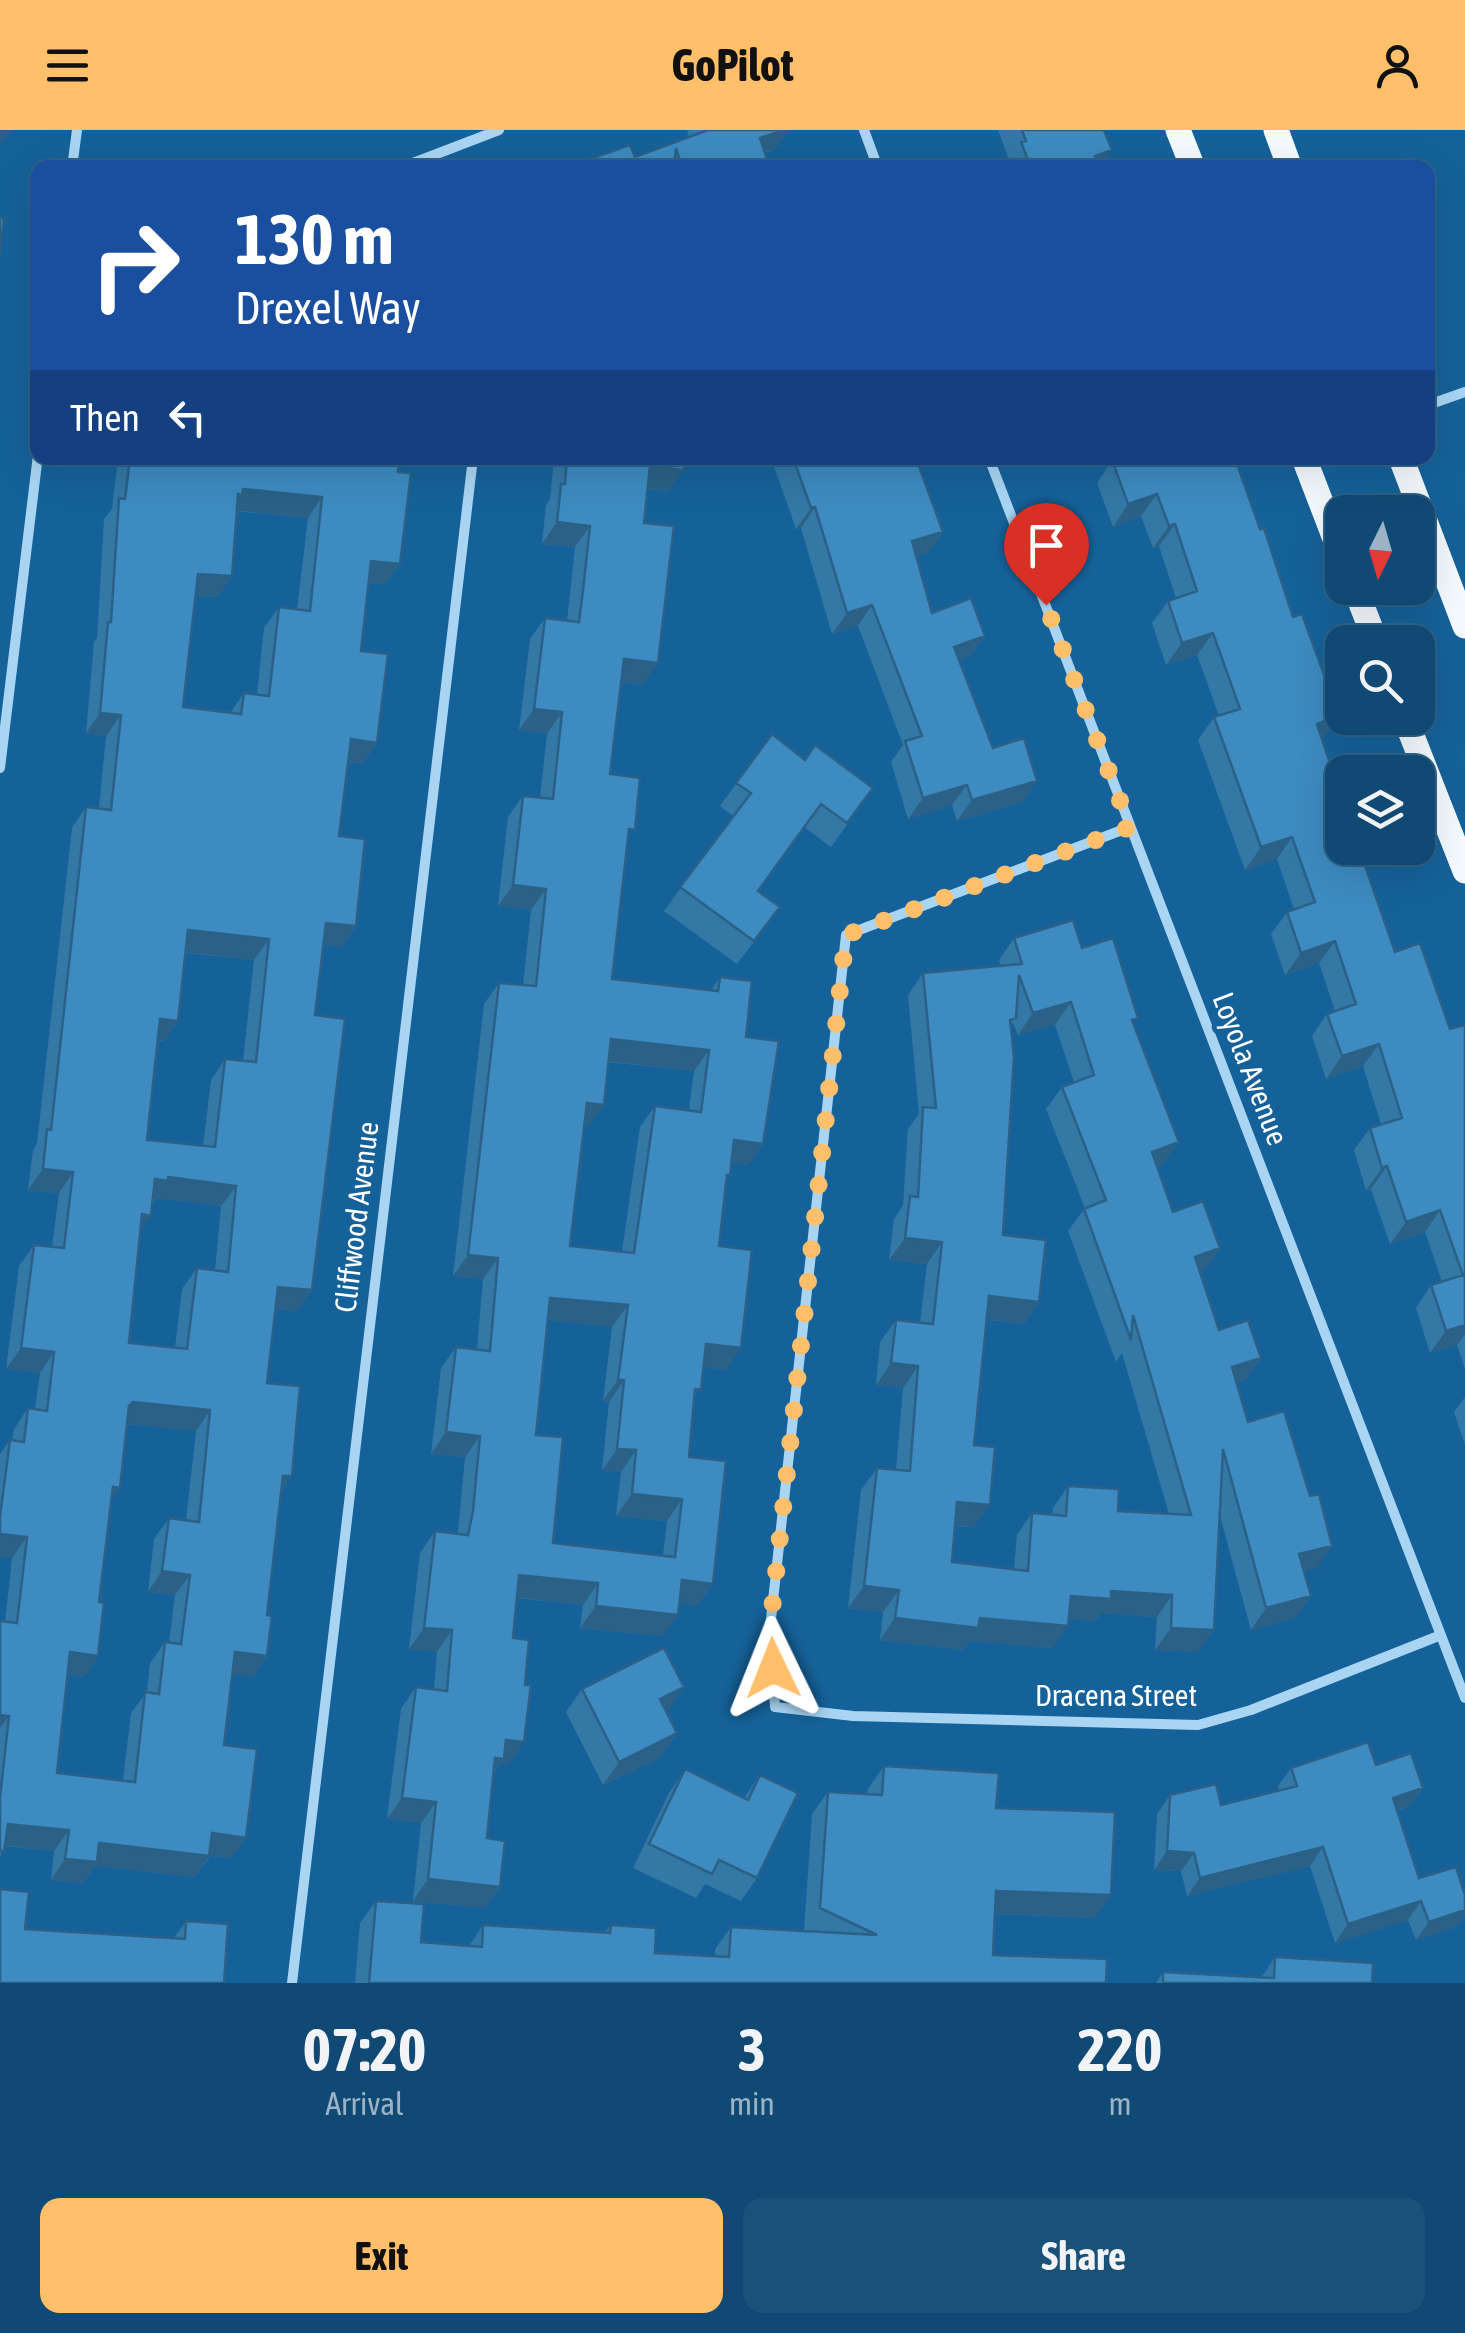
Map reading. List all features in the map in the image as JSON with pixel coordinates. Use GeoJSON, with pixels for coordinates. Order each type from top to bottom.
{"type":"FeatureCollection","features":[{"type":"Feature","properties":{"kind":"main road"},"geometry":{"type":"LineString","coordinates":[[1178,130],[1190,160]]}},
{"type":"Feature","properties":{"kind":"main road"},"geometry":{"type":"LineString","coordinates":[[1276,130],[1287,160]]}},
{"type":"Feature","properties":{"kind":"main road"},"geometry":{"type":"LineString","coordinates":[[1307,465],[1325,512]]}},
{"type":"Feature","properties":{"kind":"main road"},"geometry":{"type":"LineString","coordinates":[[1404,465],[1465,626]]}},
{"type":"Feature","properties":{"kind":"main road"},"geometry":{"type":"LineString","coordinates":[[1412,735],[1465,871]]}},
{"type":"Feature","properties":{"kind":"street"},"geometry":{"type":"LineString","coordinates":[[73,160],[77,130]]}},
{"type":"Feature","properties":{"kind":"street"},"geometry":{"type":"LineString","coordinates":[[421,160],[499,130]]}},
{"type":"Feature","properties":{"kind":"street"},"geometry":{"type":"LineString","coordinates":[[864,130],[875,160]]}},
{"type":"Feature","properties":{"kind":"street"},"geometry":{"type":"LineString","coordinates":[[434,155],[436,160]]}},
{"type":"Feature","properties":{"kind":"street"},"geometry":{"type":"LineString","coordinates":[[1435,403],[1465,392]]}},
{"type":"Feature","properties":{"kind":"street"},"geometry":{"type":"LineString","coordinates":[[0,768],[4,707],[37,465]]}},
{"type":"Feature","properties":{"kind":"street","name":"Cliffwood Avenue"},"geometry":{"type":"LineString","coordinates":[[292,1983],[472,465]]}},
{"type":"Feature","properties":{"kind":"street","name":"Loyola Avenue"},"geometry":{"type":"LineString","coordinates":[[992,465],[1465,1698]]}},
{"type":"Feature","properties":{"kind":"street","name":"Dracena Street"},"geometry":{"type":"LineString","coordinates":[[1130,827],[846,935],[770,1628],[775,1707],[853,1716],[1198,1725],[1250,1710],[1441,1635]]}},
{"type":"Feature","properties":{"kind":"building"},"geometry":{"type":"Polygon","coordinates":[[[708,130],[784,130],[760,138],[767,160],[680,160],[676,148],[675,160],[590,159],[630,145],[635,157],[708,130]]]}},
{"type":"Feature","properties":{"kind":"building"},"geometry":{"type":"Polygon","coordinates":[[[1022,130],[1104,130],[1112,150],[1095,156],[1096,160],[1028,160],[1021,142],[1026,141],[1022,130]]]}},
{"type":"Feature","properties":{"kind":"building"},"geometry":{"type":"Polygon","coordinates":[[[0,217],[4,218],[0,256],[0,217]]]}},
{"type":"Feature","properties":{"kind":"building"},"geometry":{"type":"Polygon","coordinates":[[[129,465],[398,465],[398,472],[411,473],[400,564],[371,561],[361,651],[388,654],[377,743],[351,739],[339,836],[365,839],[356,926],[326,923],[315,1015],[345,1019],[312,1290],[278,1287],[267,1383],[300,1386],[292,1476],[283,1476],[267,1615],[272,1616],[267,1656],[235,1652],[224,1745],[257,1749],[246,1838],[212,1833],[209,1856],[99,1843],[97,1862],[65,1859],[69,1830],[8,1824],[4,1851],[0,1851],[0,1797],[9,1716],[0,1715],[0,1621],[17,1623],[27,1537],[0,1534],[0,1516],[10,1440],[24,1442],[28,1408],[47,1411],[54,1352],[21,1348],[34,1245],[64,1248],[73,1172],[43,1169],[47,1129],[51,1130],[86,807],[111,810],[121,715],[100,713],[119,498],[125,499],[129,465]],[[243,489],[242,495],[238,494],[232,576],[198,574],[183,707],[241,714],[244,693],[269,696],[279,607],[310,611],[322,497],[243,489]],[[188,930],[178,1021],[160,1019],[147,1140],[215,1147],[225,1059],[256,1062],[269,939],[188,930]],[[168,1177],[168,1181],[155,1179],[151,1216],[142,1214],[129,1343],[187,1349],[197,1268],[228,1272],[236,1186],[168,1177]],[[133,1402],[129,1406],[120,1488],[113,1487],[99,1602],[104,1603],[98,1656],[70,1652],[57,1773],[135,1782],[145,1692],[159,1694],[165,1642],[181,1644],[190,1575],[162,1571],[169,1518],[199,1522],[210,1410],[133,1402]]]}},
{"type":"Feature","properties":{"kind":"building"},"geometry":{"type":"Polygon","coordinates":[[[566,465],[684,465],[684,470],[650,466],[644,523],[674,526],[658,663],[624,659],[610,774],[640,778],[635,830],[629,829],[612,979],[718,991],[720,977],[752,981],[746,1037],[779,1041],[763,1144],[734,1140],[727,1175],[719,1246],[752,1250],[741,1348],[706,1344],[701,1390],[695,1389],[689,1457],[726,1461],[713,1584],[682,1580],[678,1615],[596,1606],[598,1583],[519,1575],[513,1638],[529,1640],[525,1685],[531,1685],[524,1742],[506,1740],[504,1759],[495,1758],[487,1838],[505,1841],[500,1887],[428,1879],[436,1802],[402,1798],[416,1687],[447,1691],[452,1630],[424,1628],[435,1531],[468,1535],[473,1511],[480,1436],[446,1432],[456,1347],[490,1351],[498,1258],[468,1255],[499,983],[536,986],[546,889],[513,885],[523,796],[553,799],[562,712],[534,709],[545,618],[579,622],[590,526],[557,522],[561,484],[565,484],[566,465]],[[611,1039],[604,1105],[587,1103],[570,1246],[634,1253],[655,1106],[701,1112],[709,1050],[611,1039]],[[550,1298],[536,1435],[563,1437],[553,1543],[675,1557],[682,1499],[632,1494],[636,1450],[617,1449],[624,1380],[618,1380],[628,1305],[550,1298]]]}},
{"type":"Feature","properties":{"kind":"building"},"geometry":{"type":"Polygon","coordinates":[[[796,465],[919,465],[943,532],[912,541],[932,613],[971,598],[985,636],[954,647],[993,748],[1024,738],[1037,781],[972,800],[967,785],[923,798],[905,741],[922,736],[872,605],[847,613],[815,507],[811,508],[796,465]]]}},
{"type":"Feature","properties":{"kind":"building"},"geometry":{"type":"Polygon","coordinates":[[[1114,465],[1237,465],[1260,529],[1264,528],[1293,617],[1302,614],[1325,677],[1325,721],[1317,724],[1327,755],[1325,865],[1365,865],[1395,952],[1420,943],[1450,1029],[1465,1025],[1465,1325],[1446,1331],[1431,1285],[1463,1275],[1440,1210],[1406,1222],[1387,1166],[1382,1168],[1370,1128],[1402,1118],[1379,1044],[1342,1056],[1327,1014],[1356,1004],[1335,941],[1301,953],[1287,912],[1315,902],[1292,837],[1261,847],[1214,717],[1240,709],[1213,633],[1182,643],[1168,601],[1197,591],[1175,524],[1169,526],[1157,494],[1128,504],[1114,465]]]}},
{"type":"Feature","properties":{"kind":"building"},"geometry":{"type":"Polygon","coordinates":[[[772,734],[805,760],[815,745],[873,788],[847,823],[821,804],[758,891],[780,907],[754,941],[680,887],[751,793],[736,783],[772,734]]]}},
{"type":"Feature","properties":{"kind":"building"},"geometry":{"type":"Polygon","coordinates":[[[1073,920],[1082,948],[1113,938],[1138,1018],[1132,1020],[1179,1142],[1152,1152],[1173,1212],[1203,1201],[1220,1248],[1195,1257],[1219,1330],[1248,1320],[1261,1358],[1232,1367],[1248,1422],[1284,1411],[1310,1496],[1319,1494],[1332,1546],[1299,1554],[1311,1596],[1266,1608],[1223,1449],[1214,1630],[1171,1628],[1172,1595],[1111,1591],[1111,1599],[1071,1596],[1068,1626],[980,1618],[978,1628],[895,1618],[899,1590],[864,1586],[877,1468],[910,1471],[918,1366],[891,1363],[896,1320],[933,1324],[942,1242],[905,1238],[910,1196],[918,1197],[923,1107],[936,1108],[923,973],[1022,964],[1014,938],[1073,920]],[[1019,975],[1016,1018],[1010,1020],[1014,1056],[1003,1235],[1046,1240],[1039,1302],[989,1296],[974,1445],[995,1447],[990,1505],[957,1502],[952,1562],[1028,1571],[1032,1513],[1066,1516],[1068,1486],[1119,1489],[1118,1511],[1191,1515],[1133,1315],[1131,1340],[1084,1209],[1106,1200],[1062,1087],[1094,1075],[1071,1002],[1033,1013],[1019,975]]]}},
{"type":"Feature","properties":{"kind":"building"},"geometry":{"type":"Polygon","coordinates":[[[664,1648],[684,1687],[660,1699],[677,1733],[619,1762],[582,1689],[664,1648]]]}},
{"type":"Feature","properties":{"kind":"building"},"geometry":{"type":"Polygon","coordinates":[[[1368,1742],[1376,1765],[1411,1753],[1423,1788],[1393,1798],[1419,1878],[1456,1867],[1465,1895],[1465,1910],[1429,1922],[1421,1901],[1348,1924],[1323,1847],[1200,1878],[1194,1853],[1167,1851],[1170,1795],[1216,1784],[1221,1805],[1297,1786],[1291,1768],[1368,1742]]]}},
{"type":"Feature","properties":{"kind":"building"},"geometry":{"type":"Polygon","coordinates":[[[884,1766],[999,1773],[996,1808],[1115,1812],[1111,1895],[996,1891],[993,1955],[1107,1959],[1106,1983],[369,1983],[376,1901],[424,1904],[421,1942],[482,1947],[483,1925],[610,1933],[611,1925],[656,1928],[655,1953],[729,1957],[731,1927],[877,1935],[820,1908],[828,1792],[882,1795],[884,1766]]]}},
{"type":"Feature","properties":{"kind":"building"},"geometry":{"type":"Polygon","coordinates":[[[685,1769],[748,1800],[760,1775],[798,1793],[757,1878],[719,1860],[712,1874],[649,1844],[685,1769]]]}},
{"type":"Feature","properties":{"kind":"building"},"geometry":{"type":"Polygon","coordinates":[[[0,1889],[29,1892],[25,1929],[185,1939],[186,1921],[228,1924],[224,1983],[0,1983],[0,1889]]]}},
{"type":"Feature","properties":{"kind":"building"},"geometry":{"type":"Polygon","coordinates":[[[1275,1957],[1373,1963],[1372,1983],[1163,1983],[1163,1972],[1274,1978],[1275,1957]]]}},
{"type":"Feature","properties":{"kind":"route"},"geometry":{"type":"LineString","coordinates":[[773,1668],[770,1628],[846,935],[1130,827],[1046,605]]}}]}
